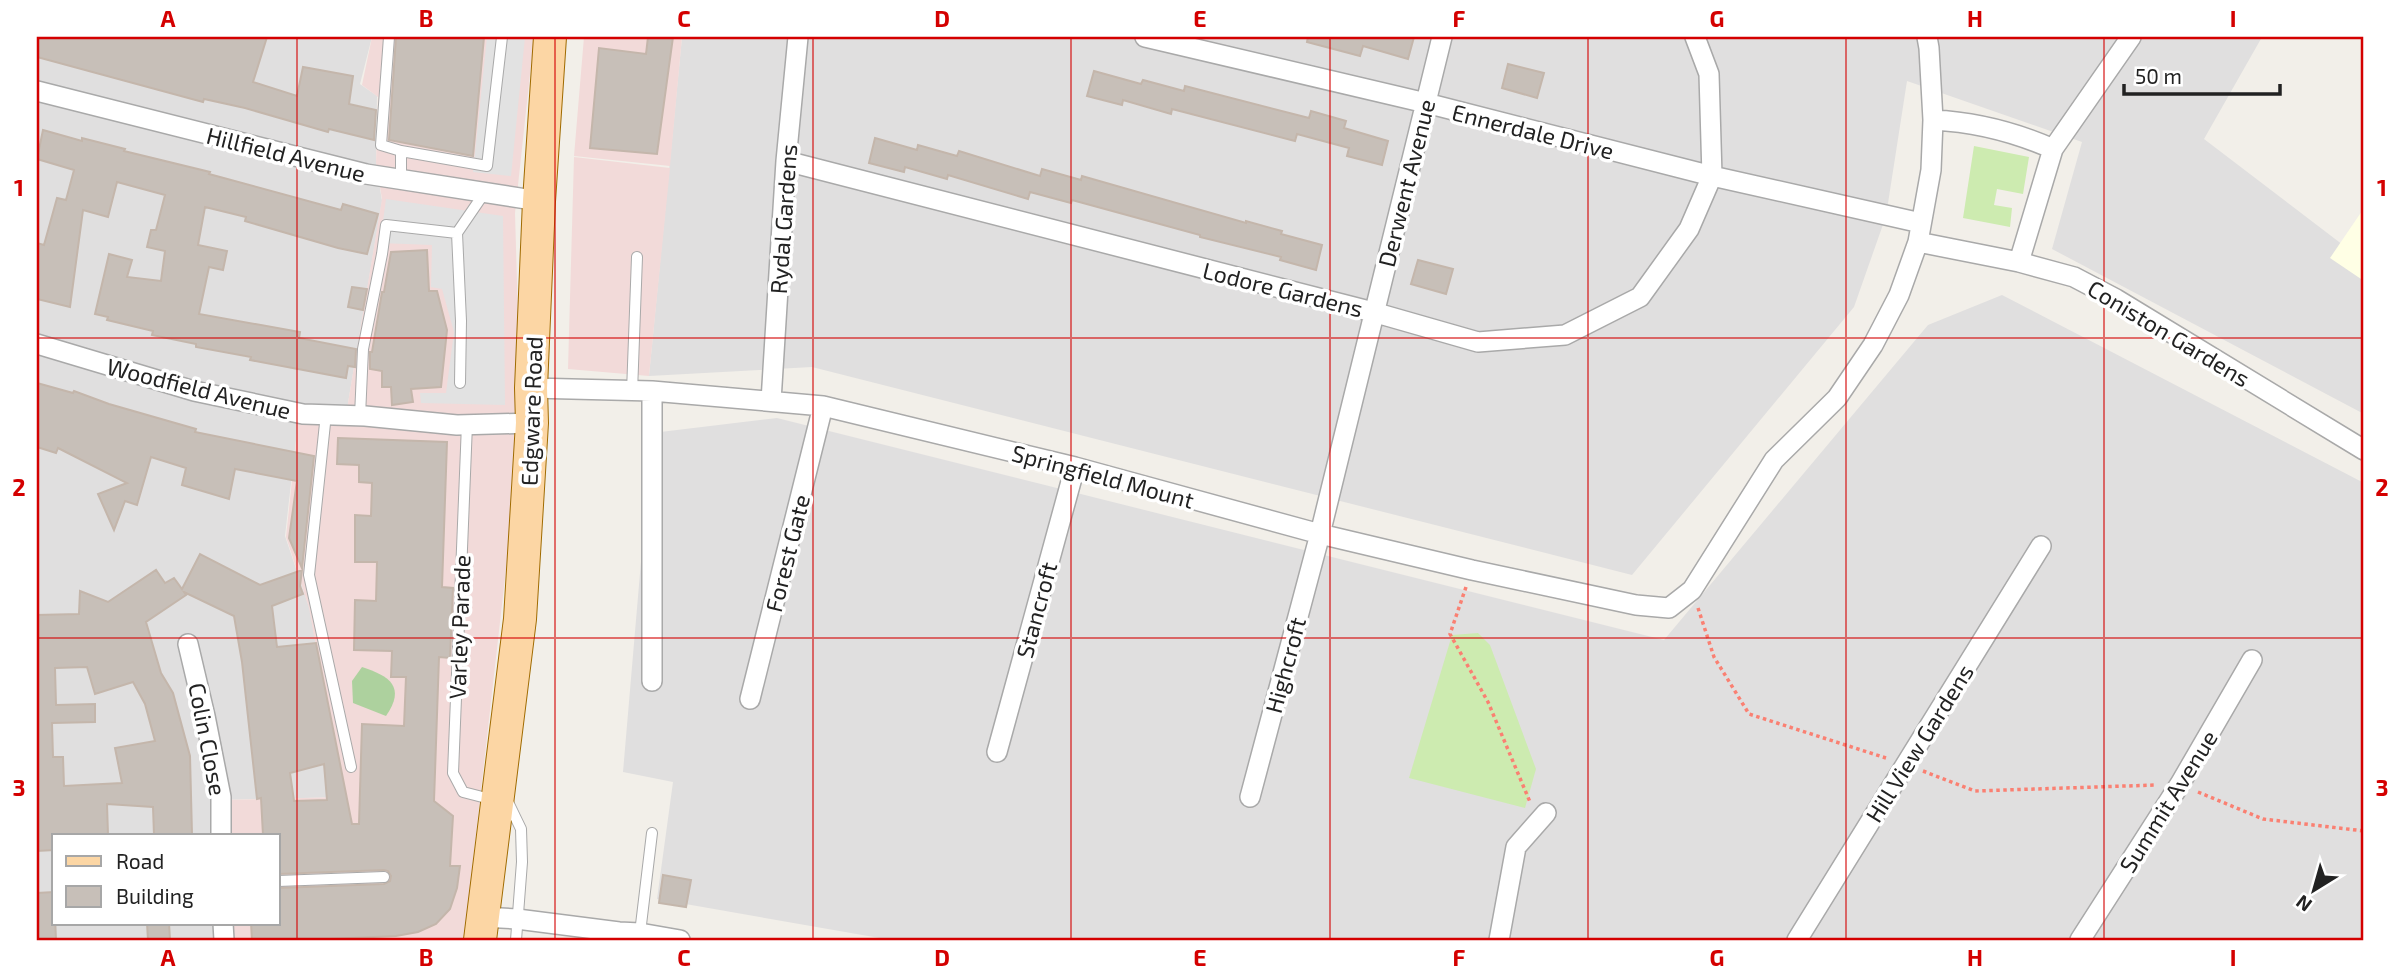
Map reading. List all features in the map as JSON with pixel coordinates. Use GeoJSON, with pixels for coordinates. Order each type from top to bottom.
{"type":"FeatureCollection","features":[{"type":"Feature","properties":{"kind":"main road","name":"Edgware Road"},"geometry":{"type":"LineString","coordinates":[[481,929],[520,618],[532,423],[531,388],[539,201],[550,37]]}},
{"type":"Feature","properties":{"kind":"street","name":"Rydal Gardens"},"geometry":{"type":"LineString","coordinates":[[771,401],[786,161],[798,37]]}},
{"type":"Feature","properties":{"kind":"street","name":"Ennerdale Drive"},"geometry":{"type":"LineString","coordinates":[[1145,37],[1426,103],[1920,232]]}},
{"type":"Feature","properties":{"kind":"street","name":"Derwent Avenue"},"geometry":{"type":"LineString","coordinates":[[1320,534],[1441,37]]}},
{"type":"Feature","properties":{"kind":"street"},"geometry":{"type":"LineString","coordinates":[[1695,37],[1709,75],[1712,176]]}},
{"type":"Feature","properties":{"kind":"street"},"geometry":{"type":"LineString","coordinates":[[1692,590],[1774,460],[1837,398],[1872,345],[1899,295],[1920,232],[1931,170],[1933,120],[1927,37]]}},
{"type":"Feature","properties":{"kind":"street"},"geometry":{"type":"LineString","coordinates":[[2019,262],[2053,149],[2132,37]]}},
{"type":"Feature","properties":{"kind":"street","name":"Hillfield Avenue"},"geometry":{"type":"LineString","coordinates":[[37,91],[366,174],[539,201]]}},
{"type":"Feature","properties":{"kind":"street"},"geometry":{"type":"LineString","coordinates":[[1933,120],[1959,122],[2034,140],[2053,149]]}},
{"type":"Feature","properties":{"kind":"street","name":"Lodore Gardens"},"geometry":{"type":"LineString","coordinates":[[786,161],[1373,312],[1478,342],[1565,335],[1640,297],[1689,229],[1712,176]]}},
{"type":"Feature","properties":{"kind":"street","name":"Coniston Gardens"},"geometry":{"type":"LineString","coordinates":[[1920,232],[2074,277],[2116,299],[2364,450]]}},
{"type":"Feature","properties":{"kind":"street","name":"Woodfield Avenue"},"geometry":{"type":"LineString","coordinates":[[37,344],[194,391],[303,414],[467,424],[532,423]]}},
{"type":"Feature","properties":{"kind":"street","name":"Springfield Mount"},"geometry":{"type":"LineString","coordinates":[[531,388],[652,391],[823,406],[1075,467],[1320,534],[1636,606],[1670,608],[1692,590]]}},
{"type":"Feature","properties":{"kind":"street"},"geometry":{"type":"LineString","coordinates":[[652,391],[652,681]]}},
{"type":"Feature","properties":{"kind":"street","name":"Forest Gate"},"geometry":{"type":"LineString","coordinates":[[750,699],[823,406]]}},
{"type":"Feature","properties":{"kind":"street","name":"Stancroft"},"geometry":{"type":"LineString","coordinates":[[997,752],[1075,467]]}},
{"type":"Feature","properties":{"kind":"street","name":"Highcroft"},"geometry":{"type":"LineString","coordinates":[[1250,797],[1320,534]]}},
{"type":"Feature","properties":{"kind":"street","name":"Hill View Gardens"},"geometry":{"type":"LineString","coordinates":[[1797,940],[2041,546]]}},
{"type":"Feature","properties":{"kind":"street","name":"Colin Close"},"geometry":{"type":"LineString","coordinates":[[188,644],[221,797],[221,834]]}},
{"type":"Feature","properties":{"kind":"street","name":"Summit Avenue"},"geometry":{"type":"LineString","coordinates":[[2080,940],[2180,785],[2252,660]]}},
{"type":"Feature","properties":{"kind":"street"},"geometry":{"type":"LineString","coordinates":[[1499,940],[1516,847],[1542,817]]}},
{"type":"Feature","properties":{"kind":"street"},"geometry":{"type":"LineString","coordinates":[[481,929],[517,919],[619,936],[640,933],[680,940]]}},
{"type":"Feature","properties":{"kind":"lane"},"geometry":{"type":"LineString","coordinates":[[389,37],[381,145],[486,166],[502,37]]}},
{"type":"Feature","properties":{"kind":"lane"},"geometry":{"type":"LineString","coordinates":[[401,151],[401,179]]}},
{"type":"Feature","properties":{"kind":"lane"},"geometry":{"type":"LineString","coordinates":[[460,383],[461,321],[457,233],[485,191]]}},
{"type":"Feature","properties":{"kind":"lane"},"geometry":{"type":"LineString","coordinates":[[360,416],[363,349],[386,225],[457,233]]}},
{"type":"Feature","properties":{"kind":"lane"},"geometry":{"type":"LineString","coordinates":[[632,392],[637,257]]}},
{"type":"Feature","properties":{"kind":"lane"},"geometry":{"type":"LineString","coordinates":[[327,414],[309,575],[351,767]]}},
{"type":"Feature","properties":{"kind":"lane","name":"Varley Parade"},"geometry":{"type":"LineString","coordinates":[[467,424],[453,774],[463,792],[499,793]]}},
{"type":"Feature","properties":{"kind":"lane"},"geometry":{"type":"LineString","coordinates":[[499,793],[521,829],[522,862],[516,940]]}},
{"type":"Feature","properties":{"kind":"lane"},"geometry":{"type":"LineString","coordinates":[[640,933],[652,833]]}},
{"type":"Feature","properties":{"kind":"lane"},"geometry":{"type":"LineString","coordinates":[[280,881],[384,877]]}},
{"type":"Feature","properties":{"kind":"path"},"geometry":{"type":"LineString","coordinates":[[1472,570],[1450,634],[1488,702],[1542,817]]}},
{"type":"Feature","properties":{"kind":"path"},"geometry":{"type":"LineString","coordinates":[[1692,590],[1714,657],[1749,714],[1906,764],[1975,791],[2180,785],[2263,819],[2364,831]]}},
{"type":"Feature","properties":{"kind":"shaded area"},"geometry":{"type":"Polygon","coordinates":[[[37,37],[372,37],[360,84],[377,96],[376,164],[382,201],[346,415],[299,414],[285,536],[310,610],[342,797],[220,800],[220,834],[52,834],[52,925],[222,925],[223,940],[37,940],[37,37]]]}},
{"type":"Feature","properties":{"kind":"shaded area"},"geometry":{"type":"Polygon","coordinates":[[[372,37],[534,37],[515,213],[520,387],[517,472],[464,940],[224,940],[223,925],[280,925],[280,834],[221,834],[221,800],[343,797],[309,608],[286,537],[299,413],[346,415],[382,199],[376,163],[378,97],[362,85],[372,37]]]}},
{"type":"Feature","properties":{"kind":"shaded area"},"geometry":{"type":"Polygon","coordinates":[[[487,37],[525,37],[511,176],[473,172],[487,37]]]}},
{"type":"Feature","properties":{"kind":"shaded area"},"geometry":{"type":"Polygon","coordinates":[[[584,37],[682,37],[670,166],[574,156],[584,37]]]}},
{"type":"Feature","properties":{"kind":"shaded area"},"geometry":{"type":"Polygon","coordinates":[[[682,37],[2262,37],[2204,139],[2364,261],[2364,414],[2052,249],[2082,142],[1907,81],[1886,216],[1854,307],[1632,575],[812,367],[649,376],[682,37]]]}},
{"type":"Feature","properties":{"kind":"shaded area"},"geometry":{"type":"Polygon","coordinates":[[[574,157],[670,168],[649,376],[568,369],[574,157]]]}},
{"type":"Feature","properties":{"kind":"shaded area"},"geometry":{"type":"Polygon","coordinates":[[[386,199],[503,216],[505,405],[421,403],[420,393],[446,393],[454,332],[442,289],[431,287],[432,245],[380,243],[386,199]]]}},
{"type":"Feature","properties":{"kind":"shaded area"},"geometry":{"type":"Polygon","coordinates":[[[2364,208],[2364,281],[2330,258],[2364,208]]]}},
{"type":"Feature","properties":{"kind":"shaded area"},"geometry":{"type":"Polygon","coordinates":[[[2002,295],[2364,483],[2364,940],[891,940],[657,899],[673,782],[623,772],[652,433],[777,418],[1664,640],[1928,325],[2002,295]]]}},
{"type":"Feature","properties":{"kind":"green space"},"geometry":{"type":"Polygon","coordinates":[[[1974,146],[2029,157],[2023,194],[1997,189],[1994,205],[2012,208],[2010,227],[1963,218],[1974,146]]]}},
{"type":"Feature","properties":{"kind":"green space"},"geometry":{"type":"Polygon","coordinates":[[[1478,633],[1490,645],[1536,769],[1525,808],[1409,778],[1452,635],[1478,633]]]}},
{"type":"Feature","properties":{"kind":"green space"},"geometry":{"type":"Polygon","coordinates":[[[362,667],[380,674],[395,690],[392,706],[386,716],[353,703],[352,681],[362,667]]]}},
{"type":"Feature","properties":{"kind":"building"},"geometry":{"type":"Polygon","coordinates":[[[37,37],[267,37],[253,82],[297,96],[303,67],[353,76],[349,104],[376,110],[374,140],[329,129],[328,132],[245,108],[204,99],[203,102],[37,57],[37,37]]]}},
{"type":"Feature","properties":{"kind":"building"},"geometry":{"type":"Polygon","coordinates":[[[396,37],[484,37],[473,156],[389,140],[396,37]]]}},
{"type":"Feature","properties":{"kind":"building"},"geometry":{"type":"Polygon","coordinates":[[[648,37],[673,37],[657,154],[590,148],[599,48],[646,54],[648,37]]]}},
{"type":"Feature","properties":{"kind":"building"},"geometry":{"type":"Polygon","coordinates":[[[1308,37],[1414,37],[1408,59],[1363,46],[1360,56],[1307,42],[1308,37]]]}},
{"type":"Feature","properties":{"kind":"building"},"geometry":{"type":"Polygon","coordinates":[[[1508,64],[1544,73],[1537,98],[1502,88],[1508,64]]]}},
{"type":"Feature","properties":{"kind":"building"},"geometry":{"type":"Polygon","coordinates":[[[1094,71],[1141,84],[1143,80],[1184,91],[1185,86],[1309,118],[1311,111],[1346,121],[1344,128],[1388,141],[1382,165],[1347,156],[1349,148],[1297,134],[1295,141],[1172,109],[1171,114],[1123,100],[1122,105],[1087,96],[1094,71]]]}},
{"type":"Feature","properties":{"kind":"building"},"geometry":{"type":"Polygon","coordinates":[[[43,130],[125,149],[124,151],[210,172],[209,174],[341,210],[343,204],[378,214],[367,254],[338,248],[245,221],[246,217],[205,207],[198,245],[227,251],[223,270],[209,267],[199,314],[300,332],[299,338],[356,349],[355,367],[348,366],[346,378],[250,360],[251,357],[196,347],[196,344],[152,335],[153,331],[107,320],[108,317],[95,314],[109,254],[132,260],[127,277],[161,281],[165,251],[147,247],[151,230],[156,230],[165,195],[117,182],[108,217],[83,210],[70,307],[37,299],[37,243],[44,245],[57,198],[66,200],[74,170],[37,159],[43,130]]]}},
{"type":"Feature","properties":{"kind":"building"},"geometry":{"type":"Polygon","coordinates":[[[875,138],[917,150],[918,145],[957,156],[959,151],[1040,176],[1042,169],[1081,180],[1082,176],[1282,231],[1281,234],[1322,245],[1316,270],[1280,260],[1281,257],[1072,200],[1071,203],[1030,192],[1028,199],[948,175],[947,179],[905,167],[904,172],[869,163],[875,138]]]}},
{"type":"Feature","properties":{"kind":"building"},"geometry":{"type":"Polygon","coordinates":[[[427,250],[429,291],[437,291],[447,330],[441,387],[411,389],[413,402],[392,405],[391,387],[382,387],[382,371],[370,369],[370,352],[391,252],[427,250]]]}},
{"type":"Feature","properties":{"kind":"building"},"geometry":{"type":"Polygon","coordinates":[[[1418,260],[1453,269],[1446,294],[1411,284],[1418,260]]]}},
{"type":"Feature","properties":{"kind":"building"},"geometry":{"type":"Polygon","coordinates":[[[352,287],[367,289],[363,310],[348,307],[352,287]]]}},
{"type":"Feature","properties":{"kind":"building"},"geometry":{"type":"Polygon","coordinates":[[[37,383],[73,393],[74,391],[196,429],[195,432],[314,456],[302,568],[289,538],[297,481],[235,469],[229,499],[182,485],[186,468],[151,457],[137,505],[125,501],[114,530],[98,494],[127,483],[58,448],[56,453],[37,447],[37,383]]]}},
{"type":"Feature","properties":{"kind":"building"},"geometry":{"type":"Polygon","coordinates":[[[338,438],[447,442],[442,587],[453,588],[450,658],[439,657],[434,801],[453,816],[450,866],[460,866],[450,909],[436,924],[418,932],[396,936],[252,940],[251,925],[280,925],[280,888],[384,884],[390,881],[391,876],[384,870],[280,874],[280,834],[263,834],[261,798],[257,799],[242,662],[234,616],[184,592],[186,595],[146,622],[161,673],[173,693],[190,756],[192,834],[154,834],[153,807],[107,804],[108,834],[52,834],[52,850],[37,851],[37,615],[79,614],[80,591],[108,602],[156,570],[165,583],[174,578],[182,589],[200,554],[260,585],[302,570],[300,586],[303,594],[272,606],[277,647],[316,643],[352,824],[359,824],[362,724],[404,726],[406,677],[391,677],[392,651],[354,650],[355,600],[376,601],[377,562],[355,562],[355,515],[371,516],[372,483],[359,482],[359,465],[337,464],[338,438]],[[87,667],[55,668],[56,705],[95,704],[95,722],[52,723],[53,757],[63,757],[64,786],[122,783],[115,748],[155,741],[145,704],[133,682],[95,694],[87,667]],[[324,764],[290,773],[294,801],[327,800],[324,764]]]}},
{"type":"Feature","properties":{"kind":"building"},"geometry":{"type":"Polygon","coordinates":[[[663,875],[691,880],[686,907],[659,903],[663,875]]]}},
{"type":"Feature","properties":{"kind":"building"},"geometry":{"type":"Polygon","coordinates":[[[52,892],[52,925],[55,925],[56,940],[37,940],[37,893],[52,892]]]}},
{"type":"Feature","properties":{"kind":"building"},"geometry":{"type":"Polygon","coordinates":[[[147,925],[169,925],[170,940],[148,940],[147,925]]]}}]}
